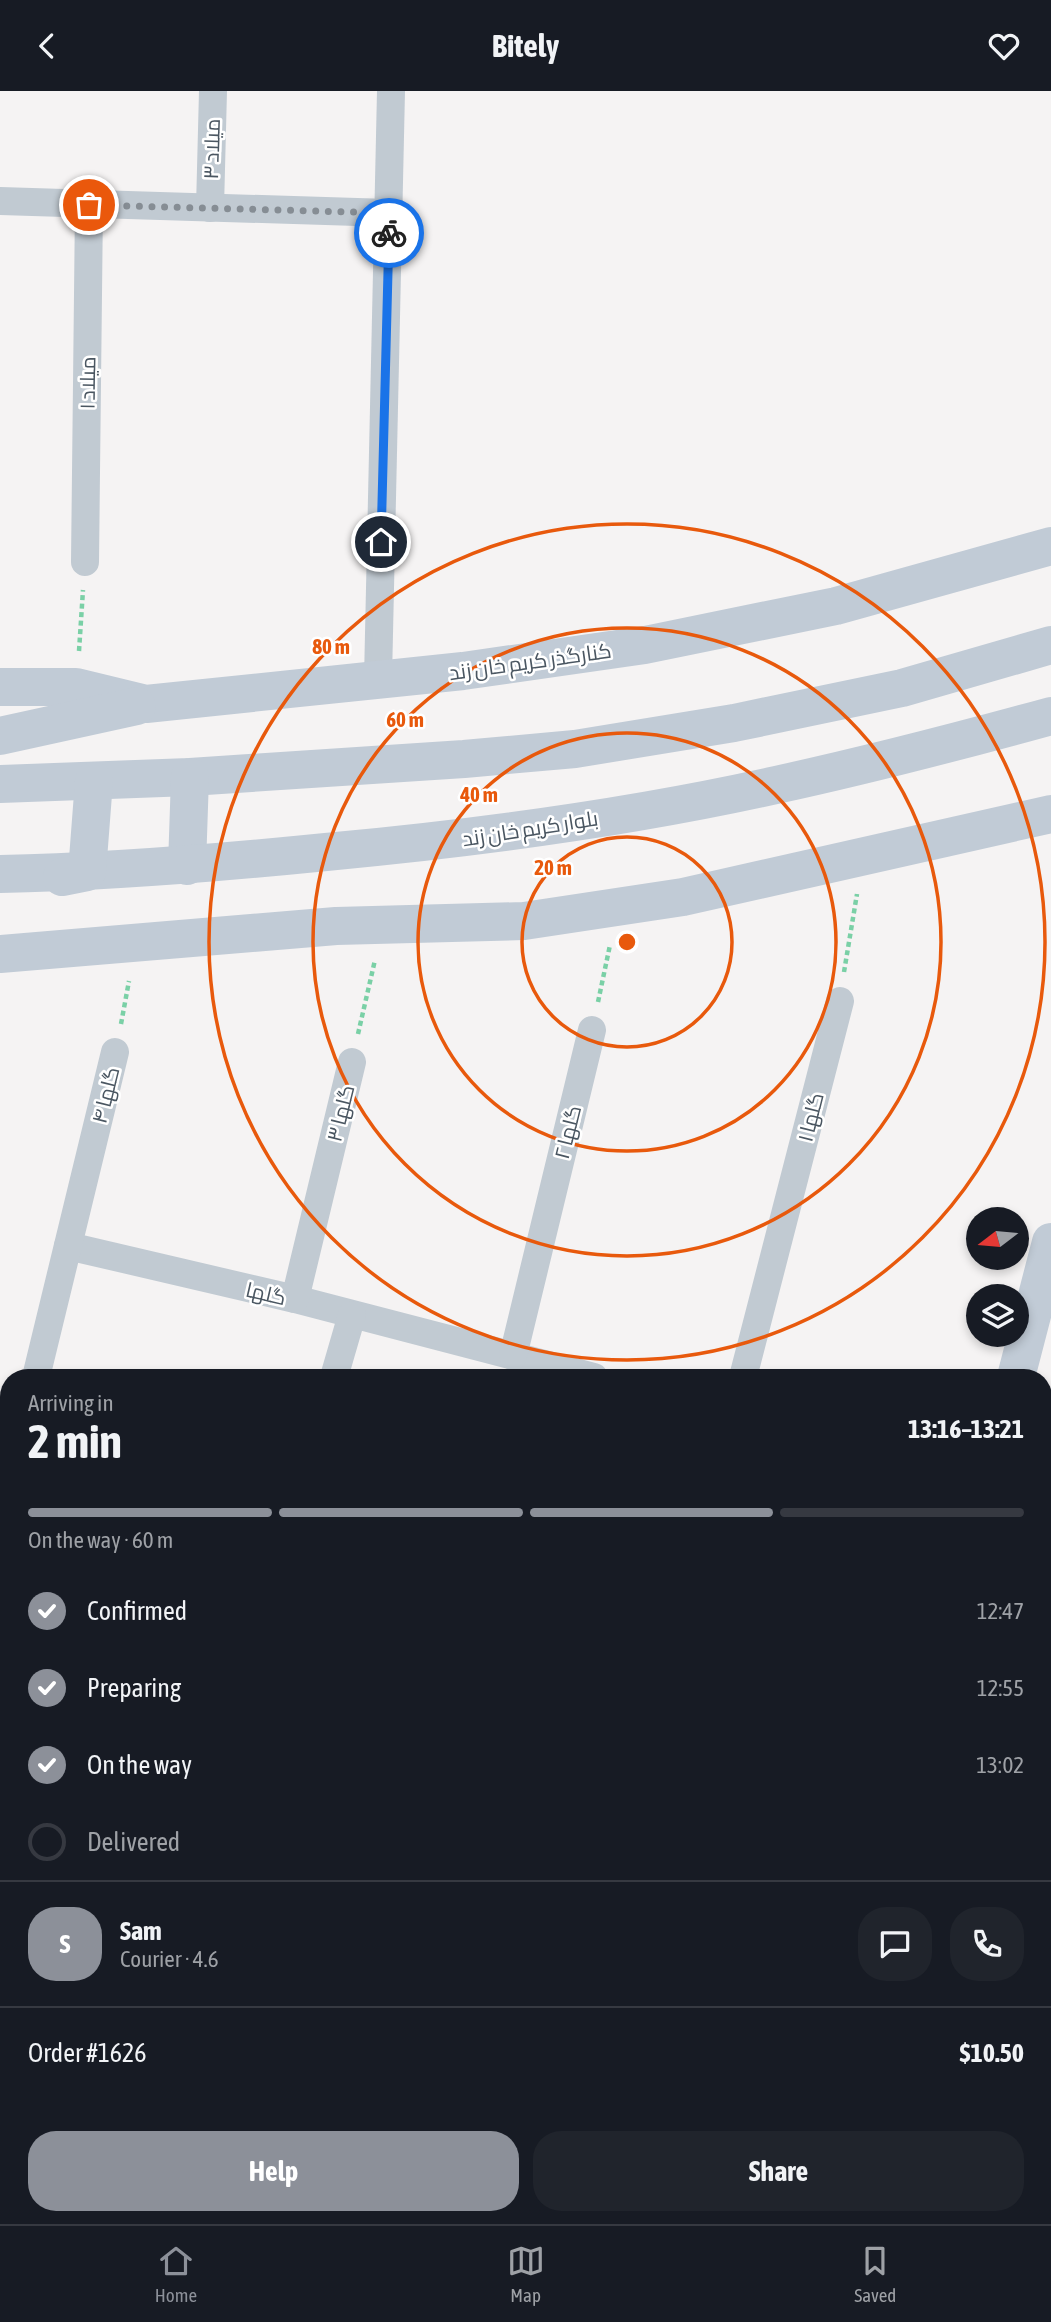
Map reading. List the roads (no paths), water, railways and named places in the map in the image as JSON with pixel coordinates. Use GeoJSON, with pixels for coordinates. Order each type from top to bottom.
{"type":"FeatureCollection","features":[{"type":"Feature","properties":{"kind":"main road","name":"کنارگذر کریم خان زند"},"geometry":{"type":"LineString","coordinates":[[0,687],[76,687],[146,704],[463,671],[645,645],[836,606],[1051,546]]}},
{"type":"Feature","properties":{"kind":"main road"},"geometry":{"type":"LineString","coordinates":[[0,784],[190,777],[575,749],[734,723],[902,688],[1051,645]]}},
{"type":"Feature","properties":{"kind":"main road"},"geometry":{"type":"LineString","coordinates":[[0,736],[146,704]]}},
{"type":"Feature","properties":{"kind":"main road","name":"بلوار کریم خان زند"},"geometry":{"type":"LineString","coordinates":[[0,874],[187,866],[457,839],[585,820],[775,786],[961,741],[1051,716]]}},
{"type":"Feature","properties":{"kind":"main road"},"geometry":{"type":"LineString","coordinates":[[187,866],[190,777]]}},
{"type":"Feature","properties":{"kind":"main road"},"geometry":{"type":"LineString","coordinates":[[0,889],[87,872],[94,781]]}},
{"type":"Feature","properties":{"kind":"main road"},"geometry":{"type":"LineString","coordinates":[[0,954],[336,926],[524,921],[683,897],[1051,814]]}},
{"type":"Feature","properties":{"kind":"main road"},"geometry":{"type":"LineString","coordinates":[[1018,1369],[1051,1242]]}},
{"type":"Feature","properties":{"kind":"street","name":"میلاد ۳"},"geometry":{"type":"LineString","coordinates":[[210,208],[213,91]]}},
{"type":"Feature","properties":{"kind":"street"},"geometry":{"type":"LineString","coordinates":[[378,679],[391,91]]}},
{"type":"Feature","properties":{"kind":"street"},"geometry":{"type":"LineString","coordinates":[[0,201],[389,213]]}},
{"type":"Feature","properties":{"kind":"street","name":"میلاد ۱"},"geometry":{"type":"LineString","coordinates":[[85,562],[89,205]]}},
{"type":"Feature","properties":{"kind":"street","name":"گلها ۱"},"geometry":{"type":"LineString","coordinates":[[745,1369],[840,1001]]}},
{"type":"Feature","properties":{"kind":"street","name":"گلها ۲"},"geometry":{"type":"LineString","coordinates":[[513,1356],[592,1030]]}},
{"type":"Feature","properties":{"kind":"street","name":"گلها ۴"},"geometry":{"type":"LineString","coordinates":[[68,1246],[115,1052]]}},
{"type":"Feature","properties":{"kind":"street","name":"گلها ۳"},"geometry":{"type":"LineString","coordinates":[[295,1299],[352,1062]]}},
{"type":"Feature","properties":{"kind":"street"},"geometry":{"type":"LineString","coordinates":[[38,1369],[68,1246]]}},
{"type":"Feature","properties":{"kind":"street","name":"گلها"},"geometry":{"type":"LineString","coordinates":[[68,1246],[295,1299],[562,1369]]}},
{"type":"Feature","properties":{"kind":"street"},"geometry":{"type":"LineString","coordinates":[[336,1369],[352,1315]]}}]}
